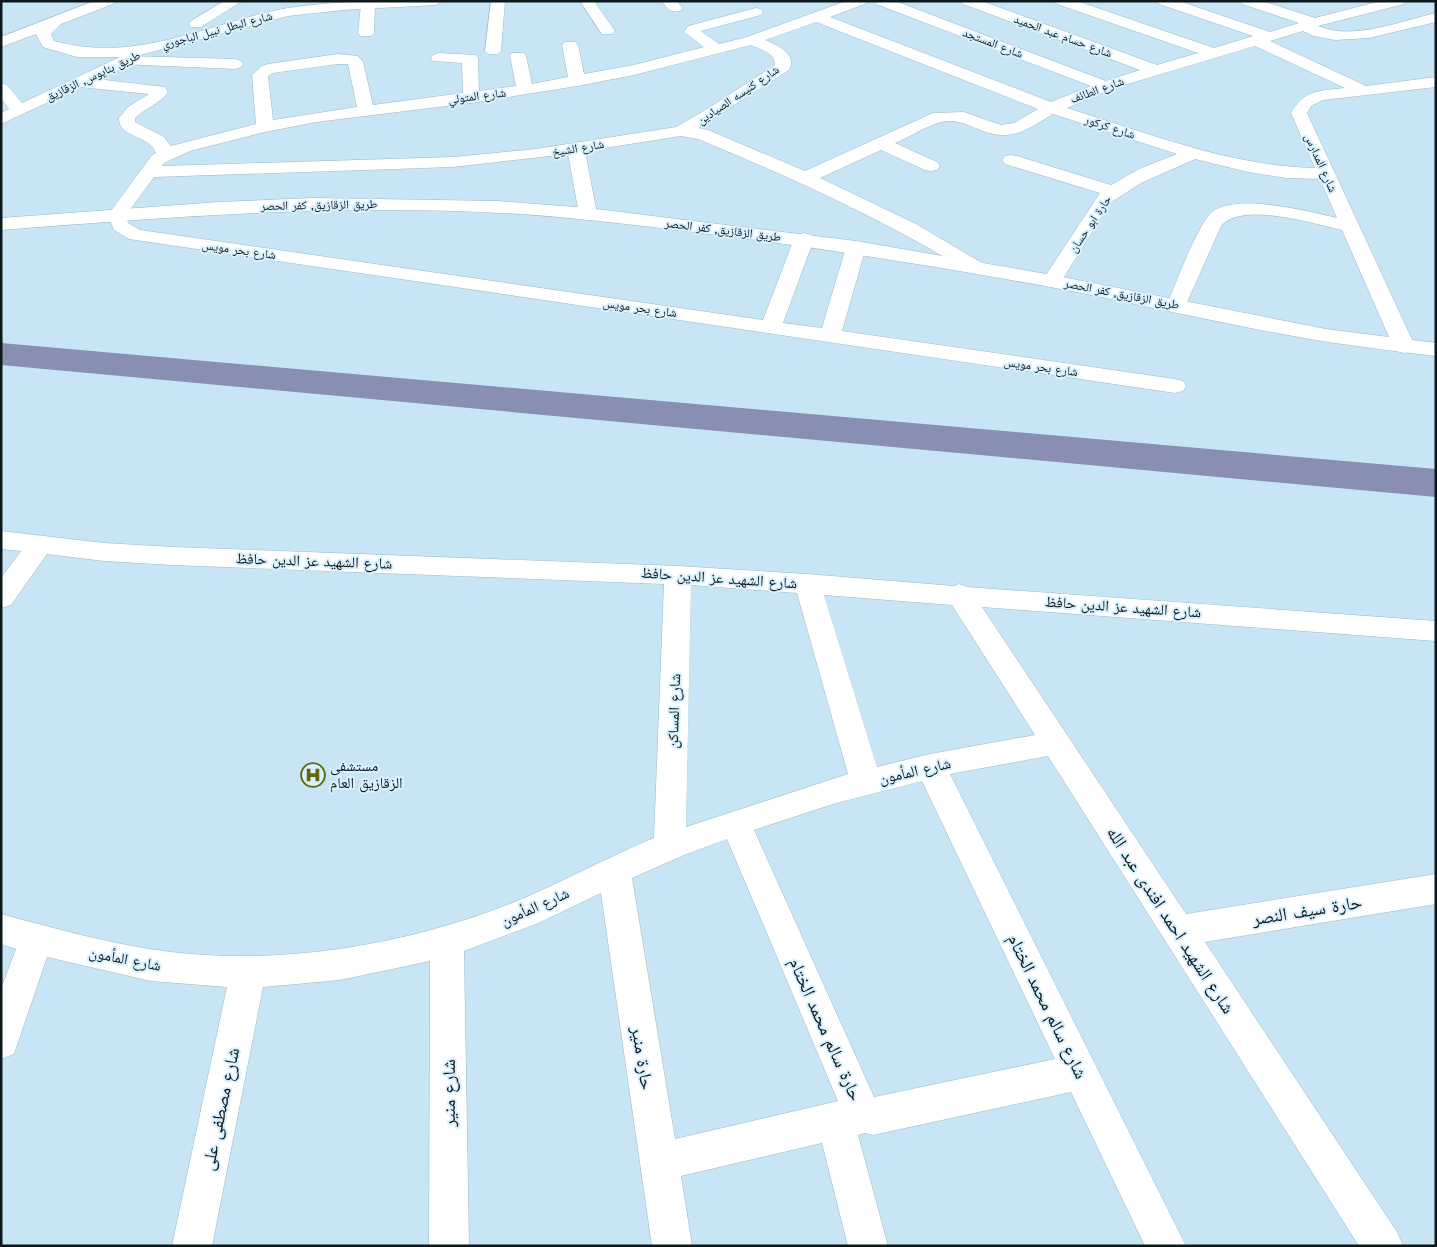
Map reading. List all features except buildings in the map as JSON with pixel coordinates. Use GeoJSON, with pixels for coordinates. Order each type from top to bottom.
{"type":"FeatureCollection","features":[{"type":"Feature","properties":{"kind":"street","name":"طريق بنايوس, الزقازيق"},"geometry":{"type":"LineString","coordinates":[[1,119],[148,50],[236,1]]}},
{"type":"Feature","properties":{"kind":"street","name":"شارع البطل نبيل الباجوري"},"geometry":{"type":"LineString","coordinates":[[148,50],[263,16],[309,9],[436,1]]}},
{"type":"Feature","properties":{"kind":"street"},"geometry":{"type":"LineString","coordinates":[[493,51],[498,1]]}},
{"type":"Feature","properties":{"kind":"street"},"geometry":{"type":"LineString","coordinates":[[587,1],[607,31]]}},
{"type":"Feature","properties":{"kind":"street"},"geometry":{"type":"LineString","coordinates":[[740,1],[781,30]]}},
{"type":"Feature","properties":{"kind":"street","name":"شارع المتولي"},"geometry":{"type":"LineString","coordinates":[[117,215],[158,159],[184,147],[265,127],[366,109],[471,98],[577,81],[717,50],[752,40],[860,1]]}},
{"type":"Feature","properties":{"kind":"street","name":"شارع المستجد"},"geometry":{"type":"LineString","coordinates":[[880,1],[1106,86]]}},
{"type":"Feature","properties":{"kind":"street","name":"شارع حسام عبد الحميد"},"geometry":{"type":"LineString","coordinates":[[968,1],[1157,71]]}},
{"type":"Feature","properties":{"kind":"street"},"geometry":{"type":"LineString","coordinates":[[1062,1],[1213,53]]}},
{"type":"Feature","properties":{"kind":"street"},"geometry":{"type":"LineString","coordinates":[[1164,1],[1262,38],[1362,90]]}},
{"type":"Feature","properties":{"kind":"street"},"geometry":{"type":"LineString","coordinates":[[1247,1],[1306,22]]}},
{"type":"Feature","properties":{"kind":"street"},"geometry":{"type":"LineString","coordinates":[[1277,1],[1324,34],[1351,37],[1436,17]]}},
{"type":"Feature","properties":{"kind":"street","name":"شارع الطائف"},"geometry":{"type":"LineString","coordinates":[[806,177],[929,121],[951,116],[964,117],[992,127],[1010,130],[1018,128],[1051,108],[1106,86],[1358,6],[1399,1]]}},
{"type":"Feature","properties":{"kind":"street"},"geometry":{"type":"LineString","coordinates":[[1,42],[106,2]]}},
{"type":"Feature","properties":{"kind":"street"},"geometry":{"type":"LineString","coordinates":[[366,33],[368,5]]}},
{"type":"Feature","properties":{"kind":"street"},"geometry":{"type":"LineString","coordinates":[[717,50],[692,32],[692,29],[756,12]]}},
{"type":"Feature","properties":{"kind":"street","name":"شارع كركور"},"geometry":{"type":"LineString","coordinates":[[817,17],[1051,108],[1193,153],[1248,167],[1326,174]]}},
{"type":"Feature","properties":{"kind":"street"},"geometry":{"type":"LineString","coordinates":[[56,21],[43,33],[48,44],[63,50],[98,54],[148,50]]}},
{"type":"Feature","properties":{"kind":"street","name":"شارع كنيسه الصيادين"},"geometry":{"type":"LineString","coordinates":[[681,132],[782,67],[783,58],[777,51],[752,40]]}},
{"type":"Feature","properties":{"kind":"street"},"geometry":{"type":"LineString","coordinates":[[570,44],[577,81]]}},
{"type":"Feature","properties":{"kind":"street"},"geometry":{"type":"LineString","coordinates":[[265,127],[262,73],[318,55],[346,58],[355,62],[366,109]]}},
{"type":"Feature","properties":{"kind":"street"},"geometry":{"type":"LineString","coordinates":[[518,56],[525,90]]}},
{"type":"Feature","properties":{"kind":"street"},"geometry":{"type":"LineString","coordinates":[[440,58],[470,58],[471,98]]}},
{"type":"Feature","properties":{"kind":"street"},"geometry":{"type":"LineString","coordinates":[[127,60],[235,64]]}},
{"type":"Feature","properties":{"kind":"street"},"geometry":{"type":"LineString","coordinates":[[80,82],[159,90],[158,95],[130,113],[126,118],[126,123],[130,128],[158,141],[163,147],[165,155]]}},
{"type":"Feature","properties":{"kind":"street","name":"شارع المدارس"},"geometry":{"type":"LineString","coordinates":[[1404,346],[1299,113],[1304,103],[1319,96],[1436,82]]}},
{"type":"Feature","properties":{"kind":"street"},"geometry":{"type":"LineString","coordinates":[[1,88],[4,89],[20,111]]}},
{"type":"Feature","properties":{"kind":"street","name":"شارع الشيخ"},"geometry":{"type":"LineString","coordinates":[[150,172],[453,162],[520,156],[576,148],[618,134],[681,132],[702,134],[806,177],[908,226],[975,267]]}},
{"type":"Feature","properties":{"kind":"street"},"geometry":{"type":"LineString","coordinates":[[881,143],[931,166]]}},
{"type":"Feature","properties":{"kind":"street"},"geometry":{"type":"LineString","coordinates":[[576,148],[588,214]]}},
{"type":"Feature","properties":{"kind":"street","name":"حارة ابو حسان"},"geometry":{"type":"LineString","coordinates":[[1052,281],[1103,200],[1112,191],[1193,153]]}},
{"type":"Feature","properties":{"kind":"street"},"geometry":{"type":"LineString","coordinates":[[1011,160],[1112,191]]}},
{"type":"Feature","properties":{"kind":"street","name":"طريق الزقازيق, كفر الحصر"},"geometry":{"type":"LineString","coordinates":[[1,224],[219,208],[313,204],[497,207],[588,214],[804,239],[856,247],[1052,281],[1326,335],[1436,350]]}},
{"type":"Feature","properties":{"kind":"street"},"geometry":{"type":"LineString","coordinates":[[1176,305],[1212,224],[1221,215],[1238,210],[1262,209],[1349,226]]}},
{"type":"Feature","properties":{"kind":"street","name":"شارع بحر مويس"},"geometry":{"type":"LineString","coordinates":[[117,215],[118,224],[124,231],[136,235],[1175,386]]}},
{"type":"Feature","properties":{"kind":"street"},"geometry":{"type":"LineString","coordinates":[[771,327],[804,239]]}},
{"type":"Feature","properties":{"kind":"street"},"geometry":{"type":"LineString","coordinates":[[830,336],[856,247]]}},
{"type":"Feature","properties":{"kind":"street","name":"شارع الشهيد عز الدين حافظ"},"geometry":{"type":"LineString","coordinates":[[1,540],[39,546],[173,556],[678,574],[959,594],[1432,636]]}},
{"type":"Feature","properties":{"kind":"street"},"geometry":{"type":"LineString","coordinates":[[1,598],[39,546]]}},
{"type":"Feature","properties":{"kind":"street","name":"شارع المساكن"},"geometry":{"type":"LineString","coordinates":[[670,846],[678,574]]}},
{"type":"Feature","properties":{"kind":"street"},"geometry":{"type":"LineString","coordinates":[[806,583],[866,782]]}},
{"type":"Feature","properties":{"kind":"street","name":"شارع الشهيد احمد افندى عبد الله"},"geometry":{"type":"LineString","coordinates":[[959,594],[1383,1246]]}},
{"type":"Feature","properties":{"kind":"street","name":"شارع المأمون"},"geometry":{"type":"LineString","coordinates":[[1,929],[101,955],[173,968],[248,972],[315,967],[381,956],[447,941],[506,921],[670,846],[802,801],[930,766],[1055,743]]}},
{"type":"Feature","properties":{"kind":"street","name":"شارع سالم محمد الختام"},"geometry":{"type":"LineString","coordinates":[[930,766],[1166,1246]]}},
{"type":"Feature","properties":{"kind":"street","name":"حارة سالم محمد الختام"},"geometry":{"type":"LineString","coordinates":[[736,824],[861,1110],[850,1117]]}},
{"type":"Feature","properties":{"kind":"street","name":"حارة منير"},"geometry":{"type":"LineString","coordinates":[[614,871],[672,1246]]}},
{"type":"Feature","properties":{"kind":"street","name":"حارة سيف النصر"},"geometry":{"type":"LineString","coordinates":[[1178,931],[1436,889]]}},
{"type":"Feature","properties":{"kind":"street"},"geometry":{"type":"LineString","coordinates":[[1,1042],[36,939]]}},
{"type":"Feature","properties":{"kind":"street","name":"شارع منير"},"geometry":{"type":"LineString","coordinates":[[447,941],[449,1246]]}},
{"type":"Feature","properties":{"kind":"street","name":"شارع مصطفى على"},"geometry":{"type":"LineString","coordinates":[[192,1246],[248,972]]}},
{"type":"Feature","properties":{"kind":"street","name":"حارة سالم محمد الختام"},"geometry":{"type":"LineString","coordinates":[[850,1117],[873,1116],[1081,1072]]}},
{"type":"Feature","properties":{"kind":"street"},"geometry":{"type":"LineString","coordinates":[[659,1162],[850,1117],[868,1246]]}},
{"type":"Feature","properties":{"kind":"waterway"},"geometry":{"type":"LineString","coordinates":[[1,354],[1436,483]]}},
{"type":"Feature","properties":{"kind":"place","name":"مستشفى الزقازيق العام"},"geometry":{"type":"Point","coordinates":[313,775]}}]}
